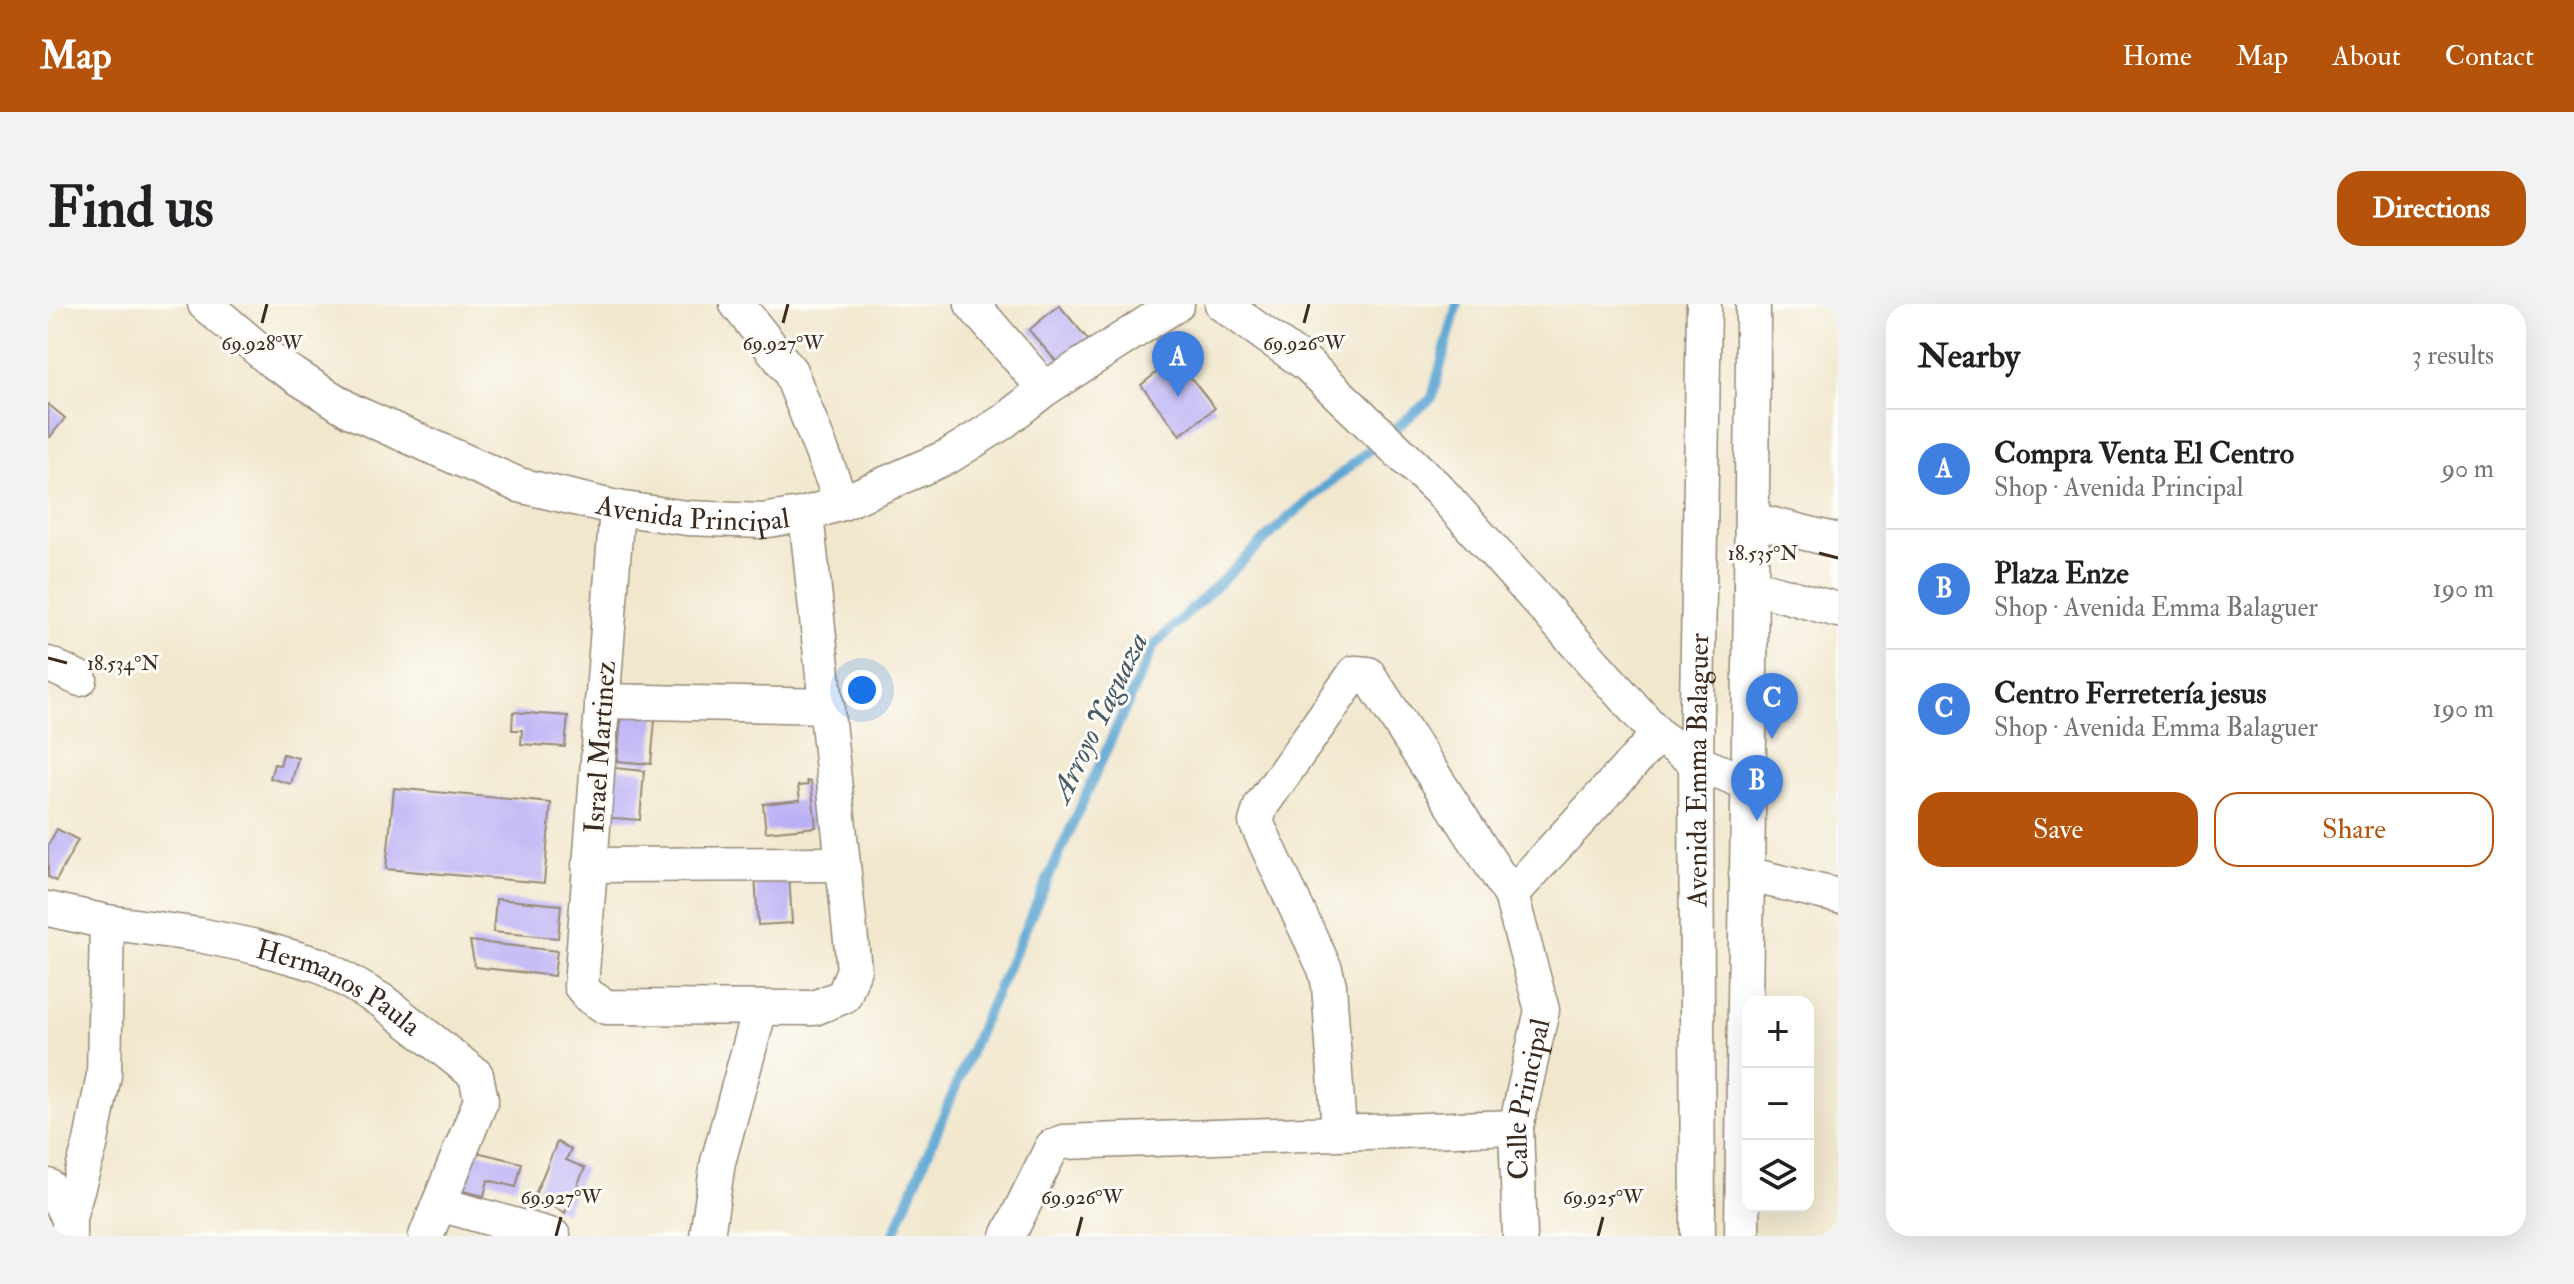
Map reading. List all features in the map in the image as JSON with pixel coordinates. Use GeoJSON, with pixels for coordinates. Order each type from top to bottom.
{"type":"FeatureCollection","features":[{"type":"Feature","properties":{"kind":"street","name":"Avenida Principal"},"geometry":{"type":"LineString","coordinates":[[205,304],[272,361],[351,411],[519,485],[617,508],[687,518],[762,521],[806,514],[842,503],[949,456],[1003,422],[1045,389],[1177,304]]}},
{"type":"Feature","properties":{"kind":"street"},"geometry":{"type":"LineString","coordinates":[[737,304],[790,371],[842,503]]}},
{"type":"Feature","properties":{"kind":"street"},"geometry":{"type":"LineString","coordinates":[[972,304],[1045,389]]}},
{"type":"Feature","properties":{"kind":"street"},"geometry":{"type":"LineString","coordinates":[[1222,304],[1308,365],[1438,489],[1658,735],[1696,762],[1747,783]]}},
{"type":"Feature","properties":{"kind":"street","name":"Avenida Emma Balaguer"},"geometry":{"type":"LineString","coordinates":[[1698,1236],[1696,762],[1704,304]]}},
{"type":"Feature","properties":{"kind":"street","name":"Avenida Emma Balaguer"},"geometry":{"type":"LineString","coordinates":[[1742,1236],[1753,520],[1753,304]]}},
{"type":"Feature","properties":{"kind":"street","name":"Israel Martinez"},"geometry":{"type":"LineString","coordinates":[[617,508],[581,986],[589,996],[606,1007],[760,1009]]}},
{"type":"Feature","properties":{"kind":"street"},"geometry":{"type":"LineString","coordinates":[[707,1236],[718,1162],[760,1009],[814,1008],[844,996],[854,969],[806,514]]}},
{"type":"Feature","properties":{"kind":"street"},"geometry":{"type":"LineString","coordinates":[[1753,520],[1838,541]]}},
{"type":"Feature","properties":{"kind":"street"},"geometry":{"type":"LineString","coordinates":[[1751,586],[1838,610]]}},
{"type":"Feature","properties":{"kind":"street"},"geometry":{"type":"LineString","coordinates":[[48,664],[80,679]]}},
{"type":"Feature","properties":{"kind":"street","name":"Calle Principal"},"geometry":{"type":"LineString","coordinates":[[1339,1132],[1329,985],[1325,969],[1256,822],[1261,806],[1355,673],[1368,674],[1511,895],[1542,1010],[1516,1127],[1520,1236]]}},
{"type":"Feature","properties":{"kind":"street"},"geometry":{"type":"LineString","coordinates":[[602,701],[827,706]]}},
{"type":"Feature","properties":{"kind":"street"},"geometry":{"type":"LineString","coordinates":[[1511,895],[1658,735]]}},
{"type":"Feature","properties":{"kind":"street"},"geometry":{"type":"LineString","coordinates":[[589,865],[843,864]]}},
{"type":"Feature","properties":{"kind":"street"},"geometry":{"type":"LineString","coordinates":[[1746,874],[1838,896]]}},
{"type":"Feature","properties":{"kind":"street","name":"Hermanos Paula"},"geometry":{"type":"LineString","coordinates":[[48,909],[107,922],[213,938],[320,965],[382,1001],[476,1075],[481,1100],[426,1236]]}},
{"type":"Feature","properties":{"kind":"street"},"geometry":{"type":"LineString","coordinates":[[69,1227],[104,1075],[107,922]]}},
{"type":"Feature","properties":{"kind":"street"},"geometry":{"type":"LineString","coordinates":[[1008,1236],[1052,1147],[1063,1142],[1516,1127]]}},
{"type":"Feature","properties":{"kind":"street"},"geometry":{"type":"LineString","coordinates":[[48,1186],[69,1227]]}},
{"type":"Feature","properties":{"kind":"street"},"geometry":{"type":"LineString","coordinates":[[439,1204],[553,1236]]}},
{"type":"Feature","properties":{"kind":"building"},"geometry":{"type":"Polygon","coordinates":[[[1059,305],[1090,342],[1061,367],[1029,330],[1059,305]]]}},
{"type":"Feature","properties":{"kind":"building"},"geometry":{"type":"Polygon","coordinates":[[[1175,358],[1215,408],[1180,435],[1141,385],[1175,358]]]}},
{"type":"Feature","properties":{"kind":"building"},"geometry":{"type":"Polygon","coordinates":[[[48,404],[65,418],[50,437],[48,435],[48,404]]]}},
{"type":"Feature","properties":{"kind":"building"},"geometry":{"type":"Polygon","coordinates":[[[622,706],[656,709],[651,764],[617,761],[622,706]]]}},
{"type":"Feature","properties":{"kind":"building"},"geometry":{"type":"Polygon","coordinates":[[[513,712],[568,716],[565,747],[521,744],[522,730],[512,730],[513,712]]]}},
{"type":"Feature","properties":{"kind":"building"},"geometry":{"type":"Polygon","coordinates":[[[283,754],[298,758],[291,784],[270,778],[274,764],[280,765],[283,754]]]}},
{"type":"Feature","properties":{"kind":"building"},"geometry":{"type":"Polygon","coordinates":[[[604,767],[644,771],[640,820],[599,817],[604,767]]]}},
{"type":"Feature","properties":{"kind":"building"},"geometry":{"type":"Polygon","coordinates":[[[807,781],[811,782],[816,827],[766,832],[763,804],[800,800],[798,786],[808,785],[807,781]]]}},
{"type":"Feature","properties":{"kind":"building"},"geometry":{"type":"Polygon","coordinates":[[[394,788],[551,803],[544,883],[386,869],[394,788]]]}},
{"type":"Feature","properties":{"kind":"building"},"geometry":{"type":"Polygon","coordinates":[[[57,829],[78,840],[56,881],[48,877],[48,845],[57,829]]]}},
{"type":"Feature","properties":{"kind":"building"},"geometry":{"type":"Polygon","coordinates":[[[789,875],[792,923],[758,925],[755,876],[789,875]]]}},
{"type":"Feature","properties":{"kind":"building"},"geometry":{"type":"Polygon","coordinates":[[[496,899],[561,905],[558,938],[493,932],[496,899]]]}},
{"type":"Feature","properties":{"kind":"building"},"geometry":{"type":"Polygon","coordinates":[[[470,941],[557,951],[554,976],[475,967],[470,941]]]}},
{"type":"Feature","properties":{"kind":"building"},"geometry":{"type":"Polygon","coordinates":[[[557,1142],[571,1149],[566,1160],[585,1168],[565,1213],[553,1207],[556,1199],[546,1194],[542,1203],[534,1197],[557,1142]]]}},
{"type":"Feature","properties":{"kind":"building"},"geometry":{"type":"Polygon","coordinates":[[[464,1149],[522,1163],[516,1187],[488,1180],[484,1196],[454,1189],[464,1149]]]}},
{"type":"Feature","properties":{"kind":"waterway","name":"Arroyo Yaguaza"},"geometry":{"type":"LineString","coordinates":[[893,1236],[982,1024],[1154,645],[1289,517],[1432,398],[1457,304]]}},
{"type":"Feature","properties":{"kind":"place","name":"Compra Venta El Centro"},"geometry":{"type":"Point","coordinates":[1178,397]}},
{"type":"Feature","properties":{"kind":"place","name":"Centro Ferretería jesus"},"geometry":{"type":"Point","coordinates":[1772,739]}},
{"type":"Feature","properties":{"kind":"place","name":"Plaza Enze"},"geometry":{"type":"Point","coordinates":[1757,821]}}]}
